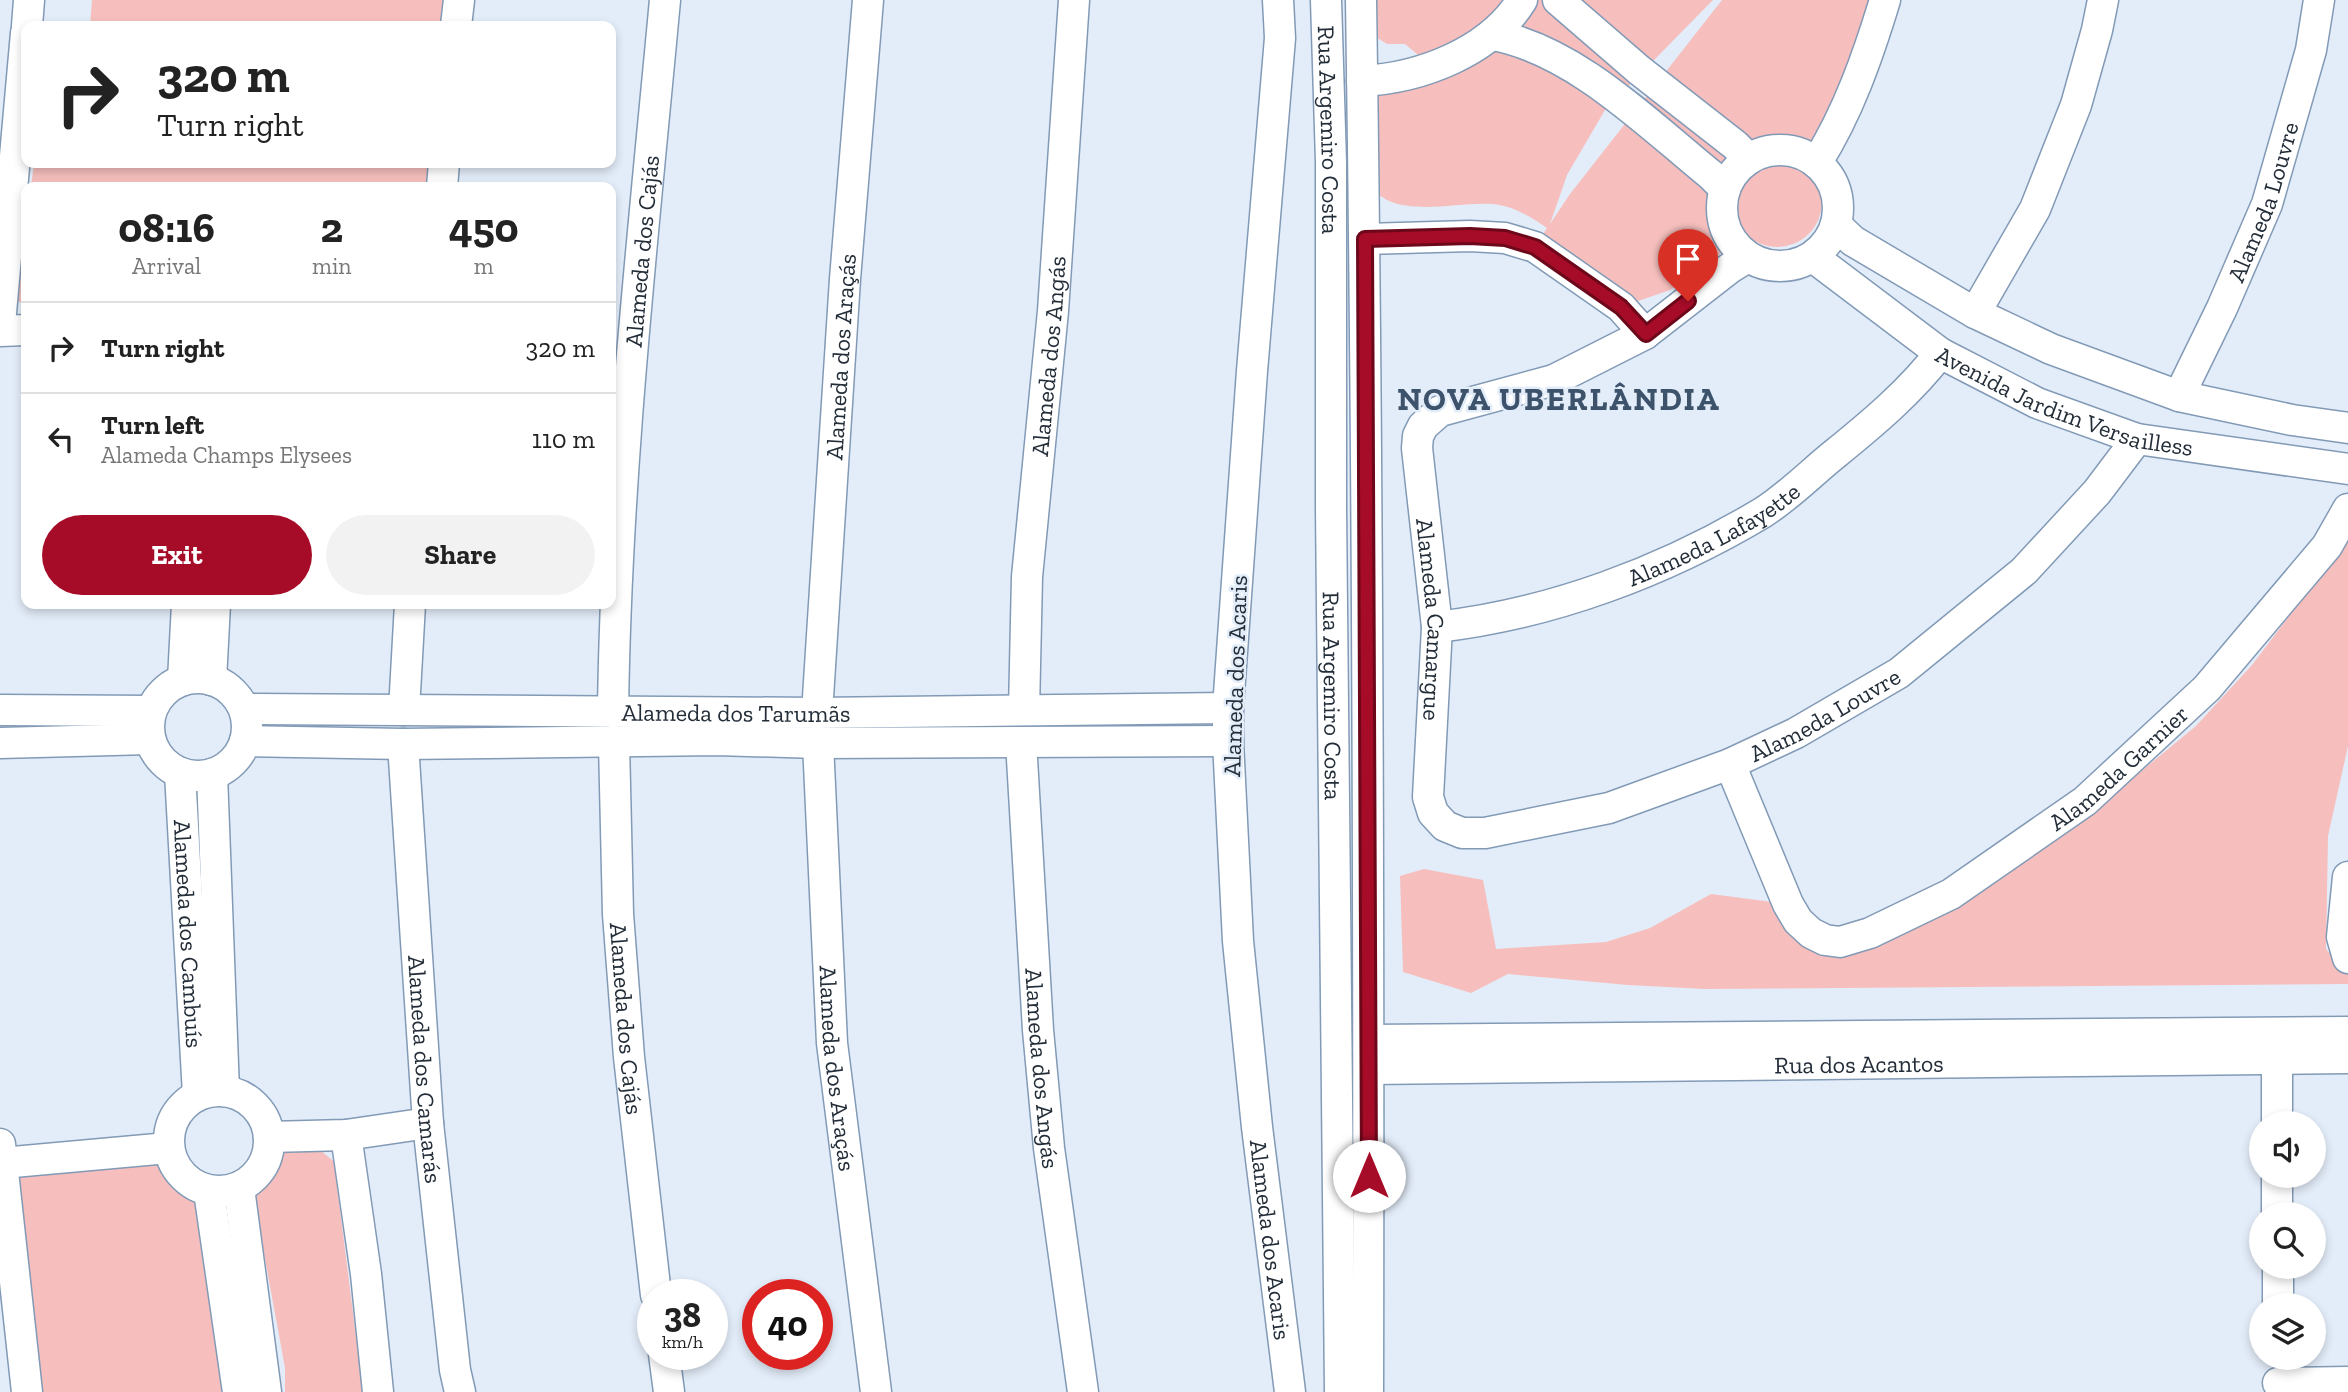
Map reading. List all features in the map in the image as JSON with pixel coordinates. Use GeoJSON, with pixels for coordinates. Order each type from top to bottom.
{"type":"FeatureCollection","features":[{"type":"Feature","properties":{"kind":"street"},"geometry":{"type":"LineString","coordinates":[[27,21],[29,0]]}},
{"type":"Feature","properties":{"kind":"street"},"geometry":{"type":"LineString","coordinates":[[457,21],[459,0]]}},
{"type":"Feature","properties":{"kind":"street","name":"Alameda dos Cajás"},"geometry":{"type":"LineString","coordinates":[[616,583],[635,320],[665,0]]}},
{"type":"Feature","properties":{"kind":"street","name":"Alameda dos Araçás"},"geometry":{"type":"LineString","coordinates":[[817,713],[845,279],[868,0]]}},
{"type":"Feature","properties":{"kind":"street","name":"Alameda dos Angás"},"geometry":{"type":"LineString","coordinates":[[1024,710],[1027,577],[1053,311],[1074,0]]}},
{"type":"Feature","properties":{"kind":"street","name":"Alameda dos Acaris"},"geometry":{"type":"LineString","coordinates":[[1278,0],[1280,38],[1252,371],[1228,708],[1228,741],[1238,941],[1257,1127],[1290,1392]]}},
{"type":"Feature","properties":{"kind":"street","name":"Rua Argemiro Costa"},"geometry":{"type":"LineString","coordinates":[[1326,0],[1331,162],[1331,508],[1340,1392]]}},
{"type":"Feature","properties":{"kind":"street"},"geometry":{"type":"LineString","coordinates":[[1361,0],[1365,239],[1368,1392]]}},
{"type":"Feature","properties":{"kind":"street"},"geometry":{"type":"LineString","coordinates":[[1362,81],[1381,80],[1434,67],[1493,35],[1513,15],[1522,0]]}},
{"type":"Feature","properties":{"kind":"street"},"geometry":{"type":"LineString","coordinates":[[1558,0],[1749,159]]}},
{"type":"Feature","properties":{"kind":"street"},"geometry":{"type":"LineString","coordinates":[[1816,162],[1827,146],[1867,58],[1885,0]]}},
{"type":"Feature","properties":{"kind":"street"},"geometry":{"type":"LineString","coordinates":[[1975,313],[2035,209],[2076,105],[2097,30],[2102,0]]}},
{"type":"Feature","properties":{"kind":"street","name":"Alameda Louvre"},"geometry":{"type":"LineString","coordinates":[[2179,396],[2222,308],[2267,204],[2311,50],[2319,0]]}},
{"type":"Feature","properties":{"kind":"street"},"geometry":{"type":"LineString","coordinates":[[1493,35],[1516,40],[1564,61],[1616,98],[1712,175],[1725,189]]}},
{"type":"Feature","properties":{"kind":"street"},"geometry":{"type":"LineString","coordinates":[[1616,98],[1639,70]]}},
{"type":"Feature","properties":{"kind":"street"},"geometry":{"type":"LineString","coordinates":[[0,324],[21,89]]}},
{"type":"Feature","properties":{"kind":"street"},"geometry":{"type":"LineString","coordinates":[[1765,151],[1801,153],[1816,162],[1829,175],[1839,208],[1836,225],[1827,243],[1813,257],[1788,266],[1760,263],[1748,257],[1734,244],[1725,227],[1721,208],[1725,189],[1734,172],[1749,159],[1765,151]]}},
{"type":"Feature","properties":{"kind":"street"},"geometry":{"type":"LineString","coordinates":[[1331,162],[1341,169],[1363,170]]}},
{"type":"Feature","properties":{"kind":"street","name":"Avenida Jardim Versailless"},"geometry":{"type":"LineString","coordinates":[[1836,225],[1853,241],[1975,313],[2051,349],[2179,396],[2292,420],[2348,428]]}},
{"type":"Feature","properties":{"kind":"street"},"geometry":{"type":"LineString","coordinates":[[1365,239],[1470,236],[1505,238],[1535,247],[1621,307],[1646,334],[1748,257]]}},
{"type":"Feature","properties":{"kind":"street","name":"Avenida Jardim Versailless"},"geometry":{"type":"LineString","coordinates":[[1813,257],[1940,353],[2037,403],[2137,439],[2348,469]]}},
{"type":"Feature","properties":{"kind":"street"},"geometry":{"type":"LineString","coordinates":[[0,331],[21,330]]}},
{"type":"Feature","properties":{"kind":"street","name":"Alameda Camargue"},"geometry":{"type":"LineString","coordinates":[[1433,813],[1427,780],[1437,627],[1418,436],[1423,426],[1440,411],[1554,380],[1646,334]]}},
{"type":"Feature","properties":{"kind":"street","name":"Alameda Lafayette"},"geometry":{"type":"LineString","coordinates":[[1437,627],[1529,611],[1655,570],[1764,512],[1874,422],[1927,370],[1940,353]]}},
{"type":"Feature","properties":{"kind":"street"},"geometry":{"type":"LineString","coordinates":[[2292,420],[2295,462]]}},
{"type":"Feature","properties":{"kind":"street","name":"Alameda Louvre"},"geometry":{"type":"LineString","coordinates":[[1433,813],[1445,826],[1462,833],[1485,833],[1609,808],[1730,764],[1796,733],[1899,673],[2024,571],[2097,492],[2137,439]]}},
{"type":"Feature","properties":{"kind":"street"},"geometry":{"type":"LineString","coordinates":[[1331,508],[1366,509]]}},
{"type":"Feature","properties":{"kind":"street","name":"Alameda Garnier"},"geometry":{"type":"LineString","coordinates":[[1730,764],[1788,904],[1804,927],[1825,940],[1840,942],[1870,933],[1951,894],[2085,802],[2207,688],[2327,546],[2348,509]]}},
{"type":"Feature","properties":{"kind":"street"},"geometry":{"type":"LineString","coordinates":[[188,609],[197,680]]}},
{"type":"Feature","properties":{"kind":"street"},"geometry":{"type":"LineString","coordinates":[[197,680],[214,609]]}},
{"type":"Feature","properties":{"kind":"street"},"geometry":{"type":"LineString","coordinates":[[404,710],[410,609]]}},
{"type":"Feature","properties":{"kind":"street","name":"Alameda dos Cajás"},"geometry":{"type":"LineString","coordinates":[[612,712],[614,609]]}},
{"type":"Feature","properties":{"kind":"street"},"geometry":{"type":"LineString","coordinates":[[197,680],[225,686],[236,696],[244,709],[247,725],[245,741],[238,756],[226,767],[212,774],[196,776],[180,773],[162,759],[151,725],[164,692],[197,680]]}},
{"type":"Feature","properties":{"kind":"street","name":"Alameda dos Tarumãs"},"geometry":{"type":"LineString","coordinates":[[245,741],[403,744],[614,743],[817,713],[1228,708]]}},
{"type":"Feature","properties":{"kind":"street","name":"Alameda dos Tarumãs"},"geometry":{"type":"LineString","coordinates":[[244,709],[612,712],[818,743],[1228,741]]}},
{"type":"Feature","properties":{"kind":"street"},"geometry":{"type":"LineString","coordinates":[[0,710],[151,725]]}},
{"type":"Feature","properties":{"kind":"street"},"geometry":{"type":"LineString","coordinates":[[508,743],[509,711]]}},
{"type":"Feature","properties":{"kind":"street"},"geometry":{"type":"LineString","coordinates":[[923,711],[925,742]]}},
{"type":"Feature","properties":{"kind":"street"},"geometry":{"type":"LineString","coordinates":[[0,743],[151,725]]}},
{"type":"Feature","properties":{"kind":"street","name":"Alameda dos Angás"},"geometry":{"type":"LineString","coordinates":[[1021,741],[1040,1056],[1049,1148],[1083,1392]]}},
{"type":"Feature","properties":{"kind":"street","name":"Alameda dos Cajás"},"geometry":{"type":"LineString","coordinates":[[614,743],[618,914],[628,1044],[654,1279]]}},
{"type":"Feature","properties":{"kind":"street","name":"Alameda dos Araçás"},"geometry":{"type":"LineString","coordinates":[[818,743],[832,1043],[876,1392]]}},
{"type":"Feature","properties":{"kind":"street","name":"Alameda dos Camarás"},"geometry":{"type":"LineString","coordinates":[[403,744],[428,1123],[455,1370],[460,1392]]}},
{"type":"Feature","properties":{"kind":"street","name":"Alameda dos Cambuís"},"geometry":{"type":"LineString","coordinates":[[180,773],[211,1093]]}},
{"type":"Feature","properties":{"kind":"street","name":"Alameda dos Cambuís"},"geometry":{"type":"LineString","coordinates":[[211,1093],[212,774]]}},
{"type":"Feature","properties":{"kind":"street"},"geometry":{"type":"LineString","coordinates":[[2348,877],[2342,937],[2348,958]]}},
{"type":"Feature","properties":{"kind":"street","name":"Rua dos Acantos"},"geometry":{"type":"LineString","coordinates":[[1369,1054],[2348,1032]]}},
{"type":"Feature","properties":{"kind":"street","name":"Rua dos Acantos"},"geometry":{"type":"LineString","coordinates":[[1369,1054],[2348,1058]]}},
{"type":"Feature","properties":{"kind":"street"},"geometry":{"type":"LineString","coordinates":[[2277,1059],[2277,1111]]}},
{"type":"Feature","properties":{"kind":"street"},"geometry":{"type":"LineString","coordinates":[[211,1093],[238,1095],[260,1111],[269,1137],[268,1153],[253,1179],[239,1188],[224,1192],[209,1191],[181,1176],[173,1163],[168,1135],[172,1122],[187,1102],[211,1093]]}},
{"type":"Feature","properties":{"kind":"street"},"geometry":{"type":"LineString","coordinates":[[269,1137],[346,1135],[428,1123]]}},
{"type":"Feature","properties":{"kind":"street"},"geometry":{"type":"LineString","coordinates":[[346,1135],[366,1274],[378,1392]]}},
{"type":"Feature","properties":{"kind":"street"},"geometry":{"type":"LineString","coordinates":[[27,1392],[1,1153],[169,1148]]}},
{"type":"Feature","properties":{"kind":"street"},"geometry":{"type":"LineString","coordinates":[[239,1188],[251,1271],[250,1380]]}},
{"type":"Feature","properties":{"kind":"street"},"geometry":{"type":"LineString","coordinates":[[209,1191],[221,1275],[250,1380]]}},
{"type":"Feature","properties":{"kind":"street"},"geometry":{"type":"LineString","coordinates":[[221,1275],[251,1271]]}},
{"type":"Feature","properties":{"kind":"street"},"geometry":{"type":"LineString","coordinates":[[667,1370],[670,1392]]}},
{"type":"Feature","properties":{"kind":"street"},"geometry":{"type":"LineString","coordinates":[[2278,1378],[2348,1382]]}},
{"type":"Feature","properties":{"kind":"shaded area"},"geometry":{"type":"Polygon","coordinates":[[[92,0],[444,0],[442,21],[90,21],[92,0]]]}},
{"type":"Feature","properties":{"kind":"shaded area"},"geometry":{"type":"Polygon","coordinates":[[[1369,0],[1713,0],[1605,110],[1567,175],[1550,224],[1570,194],[1722,0],[1885,0],[1813,167],[1802,155],[1785,150],[1765,152],[1745,162],[1730,177],[1722,197],[1723,218],[1734,244],[1670,290],[1621,307],[1535,247],[1547,228],[1521,213],[1493,204],[1428,207],[1397,204],[1383,198],[1372,188],[1377,92],[1436,70],[1405,44],[1387,44],[1371,34],[1369,0]]]}},
{"type":"Feature","properties":{"kind":"shaded area"},"geometry":{"type":"Polygon","coordinates":[[[1777,157],[1794,160],[1809,170],[1819,185],[1822,202],[1819,219],[1809,234],[1794,244],[1777,247],[1760,244],[1745,234],[1735,219],[1732,202],[1735,185],[1745,170],[1760,160],[1777,157]]]}},
{"type":"Feature","properties":{"kind":"shaded area"},"geometry":{"type":"Polygon","coordinates":[[[33,168],[428,168],[426,182],[32,182],[33,168]]]}},
{"type":"Feature","properties":{"kind":"shaded area"},"geometry":{"type":"Polygon","coordinates":[[[21,275],[21,302],[18,302],[21,275]]]}},
{"type":"Feature","properties":{"kind":"shaded area"},"geometry":{"type":"Polygon","coordinates":[[[2348,538],[2348,746],[2328,836],[2326,949],[2348,974],[2348,984],[1705,989],[1508,974],[1471,993],[1403,972],[1400,876],[1424,869],[1483,880],[1496,949],[1606,942],[1650,928],[1711,894],[1788,904],[1811,933],[1948,904],[2066,833],[2196,726],[2252,665],[2348,538]]]}},
{"type":"Feature","properties":{"kind":"shaded area"},"geometry":{"type":"Polygon","coordinates":[[[316,1147],[336,1163],[363,1392],[285,1392],[285,1368],[254,1199],[277,1167],[280,1149],[316,1147]]]}},
{"type":"Feature","properties":{"kind":"shaded area"},"geometry":{"type":"Polygon","coordinates":[[[161,1158],[172,1176],[196,1199],[209,1262],[222,1392],[43,1392],[16,1173],[161,1158]]]}},
{"type":"Feature","properties":{"kind":"district","name":"NOVA UBERLÂNDIA"},"geometry":{"type":"Point","coordinates":[1559,399]}},
{"type":"Feature","properties":{"kind":"route"},"geometry":{"type":"LineString","coordinates":[[1369,1176],[1365,239],[1470,236],[1505,238],[1535,247],[1621,307],[1646,334],[1688,301]]}}]}
